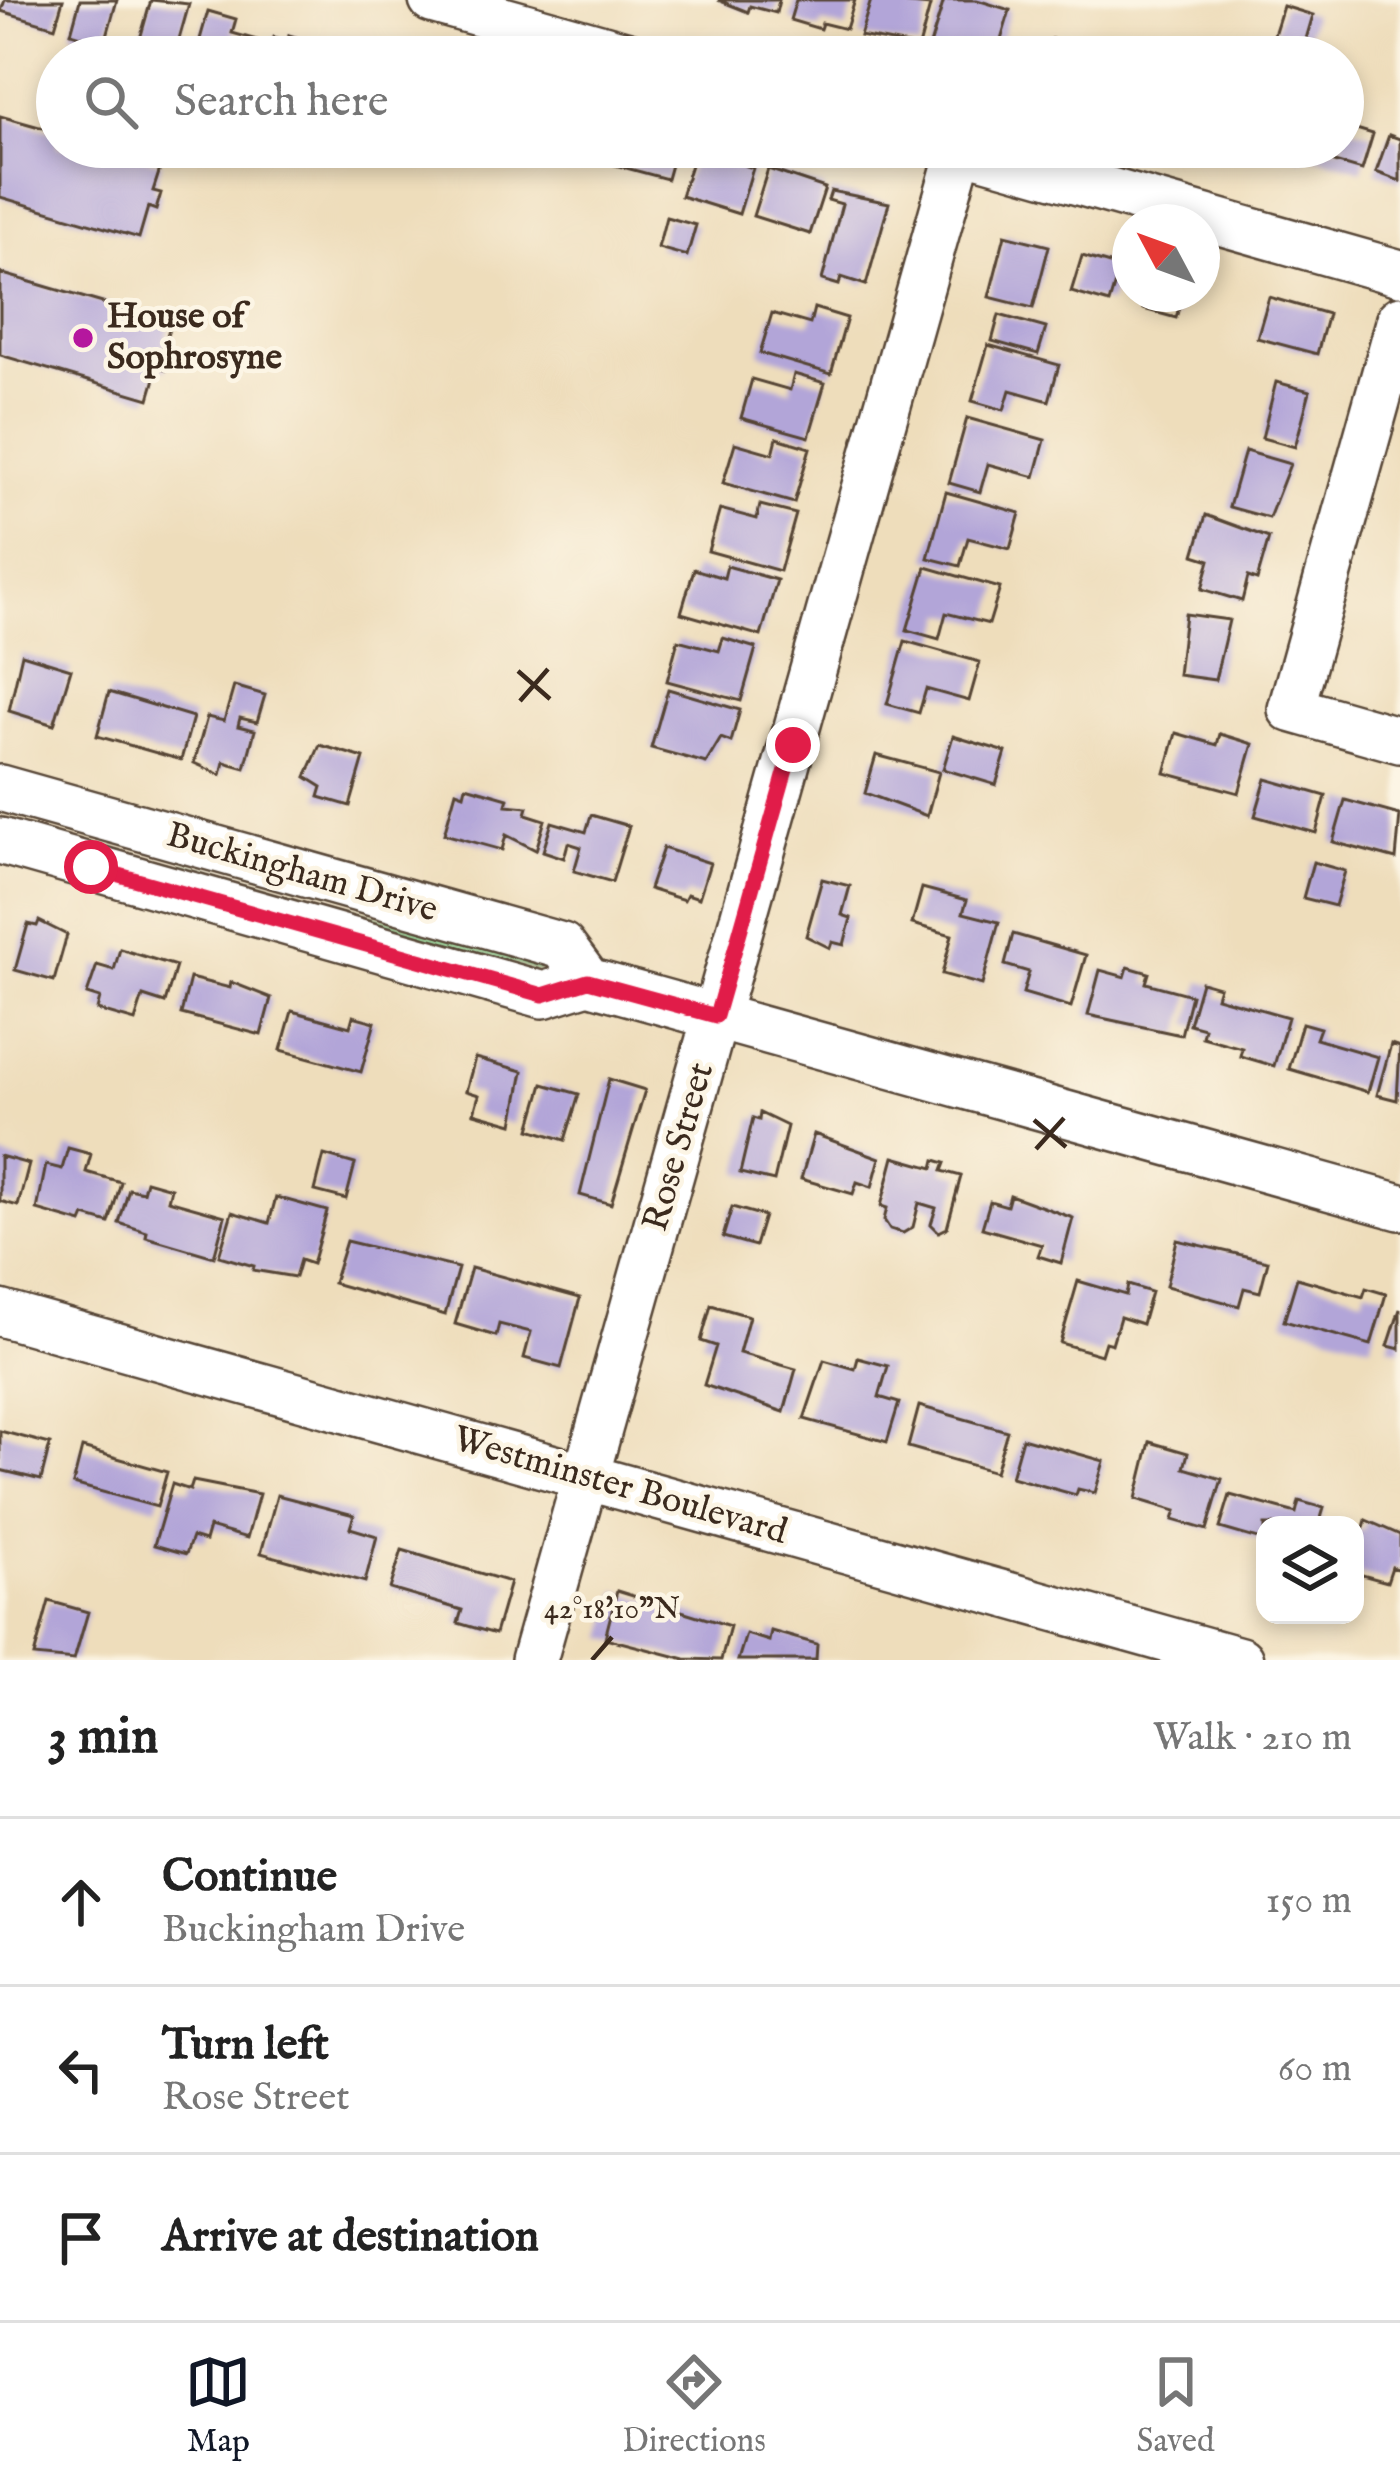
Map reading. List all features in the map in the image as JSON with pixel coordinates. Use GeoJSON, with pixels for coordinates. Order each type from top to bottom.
{"type":"FeatureCollection","features":[{"type":"Feature","properties":{"kind":"street"},"geometry":{"type":"LineString","coordinates":[[432,0],[560,36]]}},
{"type":"Feature","properties":{"kind":"street","name":"Rose Street"},"geometry":{"type":"LineString","coordinates":[[534,1660],[951,168]]}},
{"type":"Feature","properties":{"kind":"street"},"geometry":{"type":"LineString","coordinates":[[1028,168],[1400,272]]}},
{"type":"Feature","properties":{"kind":"street"},"geometry":{"type":"LineString","coordinates":[[1400,319],[1291,709],[1400,740]]}},
{"type":"Feature","properties":{"kind":"street","name":"Buckingham Drive"},"geometry":{"type":"LineString","coordinates":[[0,788],[562,946],[588,981]]}},
{"type":"Feature","properties":{"kind":"street","name":"Buckingham Drive"},"geometry":{"type":"LineString","coordinates":[[0,841],[543,995],[588,981],[1400,1207]]}},
{"type":"Feature","properties":{"kind":"street","name":"Westminster Boulevard"},"geometry":{"type":"LineString","coordinates":[[0,1313],[1240,1660]]}},
{"type":"Feature","properties":{"kind":"green space"},"geometry":{"type":"Polygon","coordinates":[[[187,862],[542,961],[539,972],[184,872],[187,862]]]}},
{"type":"Feature","properties":{"kind":"building"},"geometry":{"type":"Polygon","coordinates":[[[5,0],[63,0],[55,27],[1,11],[5,0]]]}},
{"type":"Feature","properties":{"kind":"building"},"geometry":{"type":"Polygon","coordinates":[[[80,0],[117,0],[107,36],[71,33],[80,0]]]}},
{"type":"Feature","properties":{"kind":"building"},"geometry":{"type":"Polygon","coordinates":[[[151,0],[189,4],[180,36],[141,36],[151,0]]]}},
{"type":"Feature","properties":{"kind":"building"},"geometry":{"type":"Polygon","coordinates":[[[718,0],[779,0],[776,13],[750,6],[748,12],[718,0]]]}},
{"type":"Feature","properties":{"kind":"building"},"geometry":{"type":"Polygon","coordinates":[[[796,0],[855,0],[846,29],[822,23],[820,29],[790,20],[796,0]]]}},
{"type":"Feature","properties":{"kind":"building"},"geometry":{"type":"Polygon","coordinates":[[[871,0],[930,6],[922,36],[860,36],[871,0]]]}},
{"type":"Feature","properties":{"kind":"building"},"geometry":{"type":"Polygon","coordinates":[[[944,0],[977,0],[1010,10],[1002,36],[933,36],[944,0]]]}},
{"type":"Feature","properties":{"kind":"building"},"geometry":{"type":"Polygon","coordinates":[[[1283,6],[1313,15],[1307,36],[1274,36],[1283,6]]]}},
{"type":"Feature","properties":{"kind":"building"},"geometry":{"type":"Polygon","coordinates":[[[208,11],[236,19],[232,33],[243,36],[201,36],[208,11]]]}},
{"type":"Feature","properties":{"kind":"building","name":"House of Sophrosyne"},"geometry":{"type":"Polygon","coordinates":[[[0,116],[36,126],[36,168],[160,168],[153,191],[161,193],[156,210],[148,207],[139,238],[0,197],[0,116]]]}},
{"type":"Feature","properties":{"kind":"building"},"geometry":{"type":"Polygon","coordinates":[[[1364,131],[1373,134],[1364,163],[1364,131]]]}},
{"type":"Feature","properties":{"kind":"building"},"geometry":{"type":"Polygon","coordinates":[[[1389,135],[1400,139],[1400,181],[1376,172],[1389,135]]]}},
{"type":"Feature","properties":{"kind":"building"},"geometry":{"type":"Polygon","coordinates":[[[626,168],[670,168],[667,179],[626,168]]]}},
{"type":"Feature","properties":{"kind":"building"},"geometry":{"type":"Polygon","coordinates":[[[690,168],[753,168],[739,214],[681,196],[690,168]]]}},
{"type":"Feature","properties":{"kind":"building"},"geometry":{"type":"Polygon","coordinates":[[[768,169],[825,188],[810,234],[753,216],[768,169]]]}},
{"type":"Feature","properties":{"kind":"building"},"geometry":{"type":"Polygon","coordinates":[[[831,191],[889,203],[866,285],[841,277],[839,285],[822,280],[842,204],[828,200],[831,191]]]}},
{"type":"Feature","properties":{"kind":"building"},"geometry":{"type":"Polygon","coordinates":[[[666,217],[696,225],[687,256],[658,248],[666,217]]]}},
{"type":"Feature","properties":{"kind":"building"},"geometry":{"type":"Polygon","coordinates":[[[1005,235],[1049,246],[1033,308],[989,297],[1005,235]]]}},
{"type":"Feature","properties":{"kind":"building"},"geometry":{"type":"Polygon","coordinates":[[[1082,256],[1112,265],[1109,303],[1071,292],[1082,256]]]}},
{"type":"Feature","properties":{"kind":"building","name":"House of Sophrosyne"},"geometry":{"type":"Polygon","coordinates":[[[0,273],[171,323],[161,354],[170,357],[166,370],[158,368],[149,399],[0,355],[0,273]]]}},
{"type":"Feature","properties":{"kind":"building"},"geometry":{"type":"Polygon","coordinates":[[[1269,297],[1328,314],[1317,354],[1257,338],[1269,297]]]}},
{"type":"Feature","properties":{"kind":"building"},"geometry":{"type":"Polygon","coordinates":[[[814,308],[847,318],[831,374],[760,353],[772,313],[810,324],[814,308]]]}},
{"type":"Feature","properties":{"kind":"building"},"geometry":{"type":"Polygon","coordinates":[[[999,315],[1046,328],[1038,354],[992,341],[999,315]]]}},
{"type":"Feature","properties":{"kind":"building"},"geometry":{"type":"Polygon","coordinates":[[[988,345],[1059,365],[1049,401],[1010,390],[1004,410],[972,401],[988,345]]]}},
{"type":"Feature","properties":{"kind":"building"},"geometry":{"type":"Polygon","coordinates":[[[794,374],[825,383],[809,437],[741,418],[752,379],[790,390],[794,374]]]}},
{"type":"Feature","properties":{"kind":"building"},"geometry":{"type":"Polygon","coordinates":[[[1276,382],[1310,391],[1295,447],[1262,438],[1276,382]]]}},
{"type":"Feature","properties":{"kind":"building"},"geometry":{"type":"Polygon","coordinates":[[[967,418],[1045,440],[1035,477],[988,464],[980,492],[949,483],[967,418]]]}},
{"type":"Feature","properties":{"kind":"building"},"geometry":{"type":"Polygon","coordinates":[[[777,438],[810,448],[794,503],[723,483],[735,443],[773,454],[777,438]]]}},
{"type":"Feature","properties":{"kind":"building"},"geometry":{"type":"Polygon","coordinates":[[[1245,451],[1290,464],[1269,518],[1229,507],[1245,451]]]}},
{"type":"Feature","properties":{"kind":"building"},"geometry":{"type":"Polygon","coordinates":[[[946,492],[1020,513],[1010,549],[968,538],[960,566],[928,558],[946,492]]]}},
{"type":"Feature","properties":{"kind":"building"},"geometry":{"type":"Polygon","coordinates":[[[760,505],[796,514],[780,571],[708,551],[720,509],[757,519],[760,505]]]}},
{"type":"Feature","properties":{"kind":"building"},"geometry":{"type":"Polygon","coordinates":[[[1206,515],[1269,538],[1257,580],[1248,577],[1242,601],[1202,589],[1210,560],[1194,555],[1206,515]]]}},
{"type":"Feature","properties":{"kind":"building"},"geometry":{"type":"Polygon","coordinates":[[[727,566],[777,580],[761,636],[681,613],[694,569],[724,578],[727,566]]]}},
{"type":"Feature","properties":{"kind":"building"},"geometry":{"type":"Polygon","coordinates":[[[926,567],[1000,588],[989,624],[946,613],[939,639],[907,630],[926,567]]]}},
{"type":"Feature","properties":{"kind":"building"},"geometry":{"type":"Polygon","coordinates":[[[1185,614],[1229,620],[1215,680],[1178,675],[1185,614]]]}},
{"type":"Feature","properties":{"kind":"building"},"geometry":{"type":"Polygon","coordinates":[[[723,638],[756,648],[741,701],[667,681],[678,640],[719,651],[723,638]]]}},
{"type":"Feature","properties":{"kind":"building"},"geometry":{"type":"Polygon","coordinates":[[[905,641],[980,662],[969,701],[926,689],[919,713],[887,704],[905,641]]]}},
{"type":"Feature","properties":{"kind":"building"},"geometry":{"type":"Polygon","coordinates":[[[22,654],[71,669],[54,725],[9,711],[22,654]]]}},
{"type":"Feature","properties":{"kind":"building"},"geometry":{"type":"Polygon","coordinates":[[[234,686],[265,695],[257,722],[240,718],[238,726],[255,730],[245,768],[224,762],[221,775],[194,763],[207,717],[224,721],[234,686]]]}},
{"type":"Feature","properties":{"kind":"building"},"geometry":{"type":"Polygon","coordinates":[[[668,689],[740,710],[731,742],[721,738],[706,763],[651,748],[668,689]]]}},
{"type":"Feature","properties":{"kind":"building"},"geometry":{"type":"Polygon","coordinates":[[[109,692],[193,717],[181,760],[97,736],[109,692]]]}},
{"type":"Feature","properties":{"kind":"building"},"geometry":{"type":"Polygon","coordinates":[[[1176,733],[1217,745],[1220,734],[1253,744],[1239,793],[1165,773],[1176,733]]]}},
{"type":"Feature","properties":{"kind":"building"},"geometry":{"type":"Polygon","coordinates":[[[953,736],[1006,752],[996,785],[943,769],[953,736]]]}},
{"type":"Feature","properties":{"kind":"building"},"geometry":{"type":"Polygon","coordinates":[[[320,745],[364,758],[350,806],[319,797],[322,787],[306,777],[320,745]]]}},
{"type":"Feature","properties":{"kind":"building"},"geometry":{"type":"Polygon","coordinates":[[[876,755],[939,772],[927,816],[865,793],[876,755]]]}},
{"type":"Feature","properties":{"kind":"building"},"geometry":{"type":"Polygon","coordinates":[[[1266,779],[1326,796],[1316,833],[1255,816],[1266,779]]]}},
{"type":"Feature","properties":{"kind":"building"},"geometry":{"type":"Polygon","coordinates":[[[466,786],[508,798],[506,805],[528,807],[526,814],[545,820],[536,850],[506,835],[502,850],[444,834],[456,791],[464,794],[466,786]]]}},
{"type":"Feature","properties":{"kind":"building"},"geometry":{"type":"Polygon","coordinates":[[[1345,800],[1400,815],[1396,859],[1333,842],[1345,800]]]}},
{"type":"Feature","properties":{"kind":"building"},"geometry":{"type":"Polygon","coordinates":[[[591,815],[629,826],[612,882],[574,871],[581,847],[568,843],[564,858],[543,851],[552,822],[586,832],[591,815]]]}},
{"type":"Feature","properties":{"kind":"building"},"geometry":{"type":"Polygon","coordinates":[[[663,848],[710,863],[699,898],[687,894],[684,900],[649,889],[663,848]]]}},
{"type":"Feature","properties":{"kind":"building"},"geometry":{"type":"Polygon","coordinates":[[[1313,862],[1345,871],[1335,906],[1303,898],[1313,862]]]}},
{"type":"Feature","properties":{"kind":"building"},"geometry":{"type":"Polygon","coordinates":[[[822,879],[850,886],[842,915],[851,918],[844,945],[832,942],[830,948],[806,936],[822,879]]]}},
{"type":"Feature","properties":{"kind":"building"},"geometry":{"type":"Polygon","coordinates":[[[922,888],[967,900],[963,913],[999,922],[982,985],[942,974],[952,935],[912,924],[922,888]]]}},
{"type":"Feature","properties":{"kind":"building"},"geometry":{"type":"Polygon","coordinates":[[[39,921],[67,935],[54,981],[15,970],[28,924],[37,926],[39,921]]]}},
{"type":"Feature","properties":{"kind":"building"},"geometry":{"type":"Polygon","coordinates":[[[1013,934],[1086,955],[1071,1007],[1023,993],[1029,972],[1005,965],[1013,934]]]}},
{"type":"Feature","properties":{"kind":"building"},"geometry":{"type":"Polygon","coordinates":[[[120,949],[176,966],[165,1003],[143,996],[135,1021],[97,1010],[100,998],[87,994],[97,965],[114,970],[120,949]]]}},
{"type":"Feature","properties":{"kind":"building"},"geometry":{"type":"Polygon","coordinates":[[[1128,967],[1149,973],[1146,983],[1191,995],[1181,1035],[1088,1015],[1100,970],[1125,977],[1128,967]]]}},
{"type":"Feature","properties":{"kind":"building"},"geometry":{"type":"Polygon","coordinates":[[[190,978],[230,988],[231,982],[271,998],[261,1035],[181,1014],[190,978]]]}},
{"type":"Feature","properties":{"kind":"building"},"geometry":{"type":"Polygon","coordinates":[[[1201,982],[1219,987],[1216,997],[1288,1017],[1274,1066],[1240,1056],[1242,1048],[1202,1037],[1204,1028],[1189,1024],[1201,982]]]}},
{"type":"Feature","properties":{"kind":"building"},"geometry":{"type":"Polygon","coordinates":[[[292,1011],[350,1027],[353,1016],[375,1022],[361,1072],[281,1050],[292,1011]]]}},
{"type":"Feature","properties":{"kind":"building"},"geometry":{"type":"Polygon","coordinates":[[[1302,1023],[1320,1028],[1316,1039],[1378,1057],[1368,1092],[1289,1069],[1302,1023]]]}},
{"type":"Feature","properties":{"kind":"building"},"geometry":{"type":"Polygon","coordinates":[[[1391,1044],[1400,1047],[1397,1100],[1377,1095],[1391,1044]]]}},
{"type":"Feature","properties":{"kind":"building"},"geometry":{"type":"Polygon","coordinates":[[[475,1058],[523,1071],[513,1124],[474,1113],[479,1095],[466,1091],[475,1058]]]}},
{"type":"Feature","properties":{"kind":"building"},"geometry":{"type":"Polygon","coordinates":[[[609,1079],[645,1090],[611,1204],[580,1195],[609,1079]]]}},
{"type":"Feature","properties":{"kind":"building"},"geometry":{"type":"Polygon","coordinates":[[[543,1084],[579,1094],[565,1140],[530,1129],[543,1084]]]}},
{"type":"Feature","properties":{"kind":"building"},"geometry":{"type":"Polygon","coordinates":[[[760,1113],[787,1126],[774,1181],[740,1173],[753,1118],[759,1120],[760,1113]]]}},
{"type":"Feature","properties":{"kind":"building"},"geometry":{"type":"Polygon","coordinates":[[[814,1134],[880,1158],[872,1187],[857,1182],[853,1194],[801,1179],[814,1134]]]}},
{"type":"Feature","properties":{"kind":"building"},"geometry":{"type":"Polygon","coordinates":[[[68,1148],[91,1154],[86,1172],[121,1182],[109,1223],[85,1216],[82,1223],[37,1210],[46,1165],[62,1169],[68,1148]]]}},
{"type":"Feature","properties":{"kind":"building"},"geometry":{"type":"Polygon","coordinates":[[[324,1155],[355,1164],[346,1199],[315,1191],[324,1155]]]}},
{"type":"Feature","properties":{"kind":"building"},"geometry":{"type":"Polygon","coordinates":[[[0,1156],[29,1164],[18,1206],[0,1201],[0,1156]]]}},
{"type":"Feature","properties":{"kind":"building"},"geometry":{"type":"Polygon","coordinates":[[[894,1157],[933,1168],[935,1160],[945,1163],[942,1171],[961,1176],[947,1228],[939,1232],[931,1224],[936,1208],[919,1203],[913,1227],[903,1233],[890,1229],[884,1220],[887,1208],[881,1206],[894,1157]]]}},
{"type":"Feature","properties":{"kind":"building"},"geometry":{"type":"Polygon","coordinates":[[[146,1181],[171,1188],[168,1200],[225,1216],[214,1257],[146,1237],[147,1232],[119,1223],[129,1189],[143,1192],[146,1181]]]}},
{"type":"Feature","properties":{"kind":"building"},"geometry":{"type":"Polygon","coordinates":[[[1010,1195],[1073,1218],[1061,1263],[1038,1256],[1042,1245],[982,1228],[990,1201],[1007,1206],[1010,1195]]]}},
{"type":"Feature","properties":{"kind":"building"},"geometry":{"type":"Polygon","coordinates":[[[276,1197],[327,1211],[312,1264],[300,1260],[295,1277],[253,1270],[254,1266],[219,1256],[232,1212],[269,1223],[276,1197]]]}},
{"type":"Feature","properties":{"kind":"building"},"geometry":{"type":"Polygon","coordinates":[[[732,1207],[764,1216],[755,1246],[723,1237],[732,1207]]]}},
{"type":"Feature","properties":{"kind":"building"},"geometry":{"type":"Polygon","coordinates":[[[1177,1240],[1268,1261],[1260,1292],[1244,1288],[1239,1306],[1166,1286],[1177,1240]]]}},
{"type":"Feature","properties":{"kind":"building"},"geometry":{"type":"Polygon","coordinates":[[[346,1241],[458,1268],[445,1315],[333,1283],[346,1241]]]}},
{"type":"Feature","properties":{"kind":"building"},"geometry":{"type":"Polygon","coordinates":[[[471,1268],[580,1298],[561,1368],[524,1358],[531,1332],[499,1324],[496,1336],[455,1324],[471,1268]]]}},
{"type":"Feature","properties":{"kind":"building"},"geometry":{"type":"Polygon","coordinates":[[[1297,1278],[1363,1297],[1366,1288],[1386,1294],[1371,1345],[1284,1321],[1297,1278]]]}},
{"type":"Feature","properties":{"kind":"building"},"geometry":{"type":"Polygon","coordinates":[[[1078,1281],[1126,1295],[1128,1285],[1151,1292],[1142,1324],[1120,1317],[1112,1344],[1105,1342],[1101,1355],[1060,1343],[1078,1281]]]}},
{"type":"Feature","properties":{"kind":"building"},"geometry":{"type":"Polygon","coordinates":[[[711,1305],[749,1316],[739,1353],[796,1369],[784,1412],[704,1385],[716,1346],[701,1341],[711,1305]]]}},
{"type":"Feature","properties":{"kind":"building"},"geometry":{"type":"Polygon","coordinates":[[[1400,1309],[1400,1349],[1388,1346],[1400,1309]]]}},
{"type":"Feature","properties":{"kind":"building"},"geometry":{"type":"Polygon","coordinates":[[[858,1358],[888,1366],[879,1397],[899,1403],[887,1442],[804,1419],[824,1360],[855,1369],[858,1358]]]}},
{"type":"Feature","properties":{"kind":"building"},"geometry":{"type":"Polygon","coordinates":[[[919,1406],[1007,1431],[995,1472],[908,1447],[919,1406]]]}},
{"type":"Feature","properties":{"kind":"building"},"geometry":{"type":"Polygon","coordinates":[[[0,1431],[50,1444],[41,1480],[0,1470],[0,1431]]]}},
{"type":"Feature","properties":{"kind":"building"},"geometry":{"type":"Polygon","coordinates":[[[1022,1438],[1104,1461],[1095,1493],[1078,1489],[1076,1495],[1011,1477],[1022,1438]]]}},
{"type":"Feature","properties":{"kind":"building"},"geometry":{"type":"Polygon","coordinates":[[[1150,1442],[1188,1453],[1184,1468],[1222,1479],[1207,1530],[1173,1520],[1176,1511],[1136,1499],[1150,1442]]]}},
{"type":"Feature","properties":{"kind":"building"},"geometry":{"type":"Polygon","coordinates":[[[82,1448],[167,1472],[157,1507],[73,1484],[82,1448]]]}},
{"type":"Feature","properties":{"kind":"building"},"geometry":{"type":"Polygon","coordinates":[[[193,1481],[259,1494],[247,1538],[209,1527],[205,1541],[192,1537],[186,1554],[154,1545],[172,1484],[190,1490],[193,1481]]]}},
{"type":"Feature","properties":{"kind":"building"},"geometry":{"type":"Polygon","coordinates":[[[277,1495],[354,1515],[350,1528],[377,1536],[365,1582],[261,1553],[277,1495]]]}},
{"type":"Feature","properties":{"kind":"building"},"geometry":{"type":"Polygon","coordinates":[[[1230,1495],[1296,1513],[1299,1501],[1324,1508],[1322,1516],[1256,1516],[1256,1538],[1220,1528],[1230,1495]]]}},
{"type":"Feature","properties":{"kind":"building"},"geometry":{"type":"Polygon","coordinates":[[[1366,1520],[1400,1535],[1400,1570],[1392,1567],[1387,1582],[1364,1576],[1366,1520]]]}},
{"type":"Feature","properties":{"kind":"building"},"geometry":{"type":"Polygon","coordinates":[[[402,1550],[510,1582],[495,1634],[458,1623],[462,1610],[390,1589],[402,1550]]]}},
{"type":"Feature","properties":{"kind":"building"},"geometry":{"type":"Polygon","coordinates":[[[617,1591],[730,1626],[721,1660],[685,1659],[605,1638],[617,1591]]]}},
{"type":"Feature","properties":{"kind":"building"},"geometry":{"type":"Polygon","coordinates":[[[49,1601],[88,1612],[74,1660],[34,1656],[49,1601]]]}},
{"type":"Feature","properties":{"kind":"building"},"geometry":{"type":"Polygon","coordinates":[[[771,1631],[817,1644],[816,1660],[738,1660],[746,1634],[769,1641],[771,1631]]]}},
{"type":"Feature","properties":{"kind":"place","name":"House of Sophrosyne"},"geometry":{"type":"Point","coordinates":[83,338]}},
{"type":"Feature","properties":{"kind":"route"},"geometry":{"type":"LineString","coordinates":[[91,867],[543,995],[588,981],[716,1016],[793,745]]}}]}
